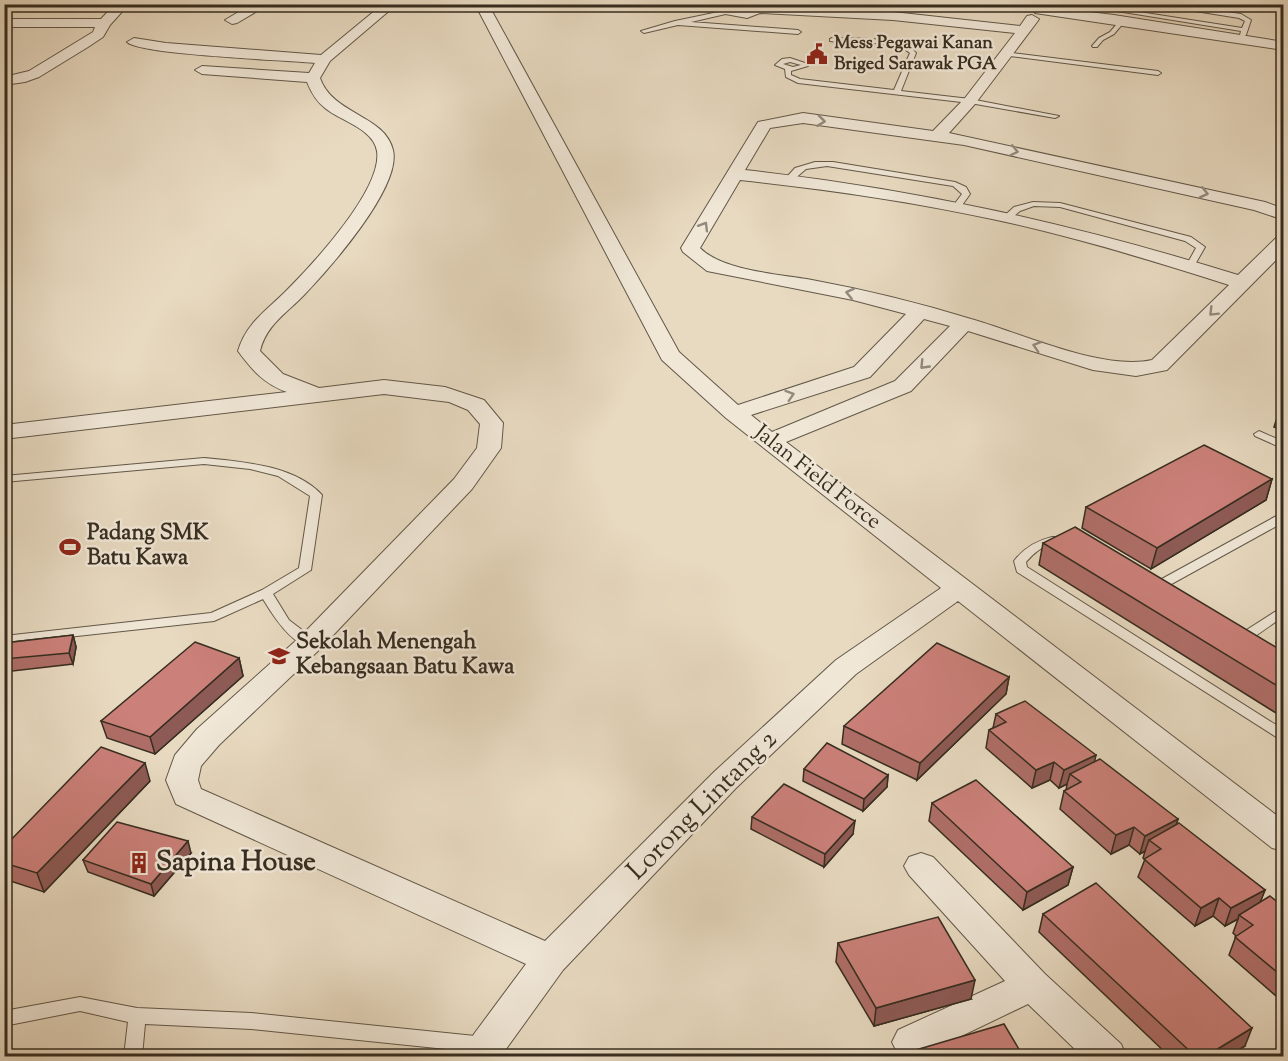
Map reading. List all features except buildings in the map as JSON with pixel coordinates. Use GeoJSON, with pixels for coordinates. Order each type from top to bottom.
{"type":"FeatureCollection","features":[{"type":"Feature","properties":{"kind":"street"},"geometry":{"type":"LineString","coordinates":[[4,81],[25,78],[96,36],[104,23],[123,4]]}},
{"type":"Feature","properties":{"kind":"street"},"geometry":{"type":"LineString","coordinates":[[232,20],[262,4]]}},
{"type":"Feature","properties":{"kind":"street"},"geometry":{"type":"LineString","coordinates":[[313,78],[324,59],[391,4]]}},
{"type":"Feature","properties":{"kind":"street","name":"Jalan Field Force"},"geometry":{"type":"LineString","coordinates":[[481,4],[670,355],[734,413],[769,441],[1284,839]]}},
{"type":"Feature","properties":{"kind":"street"},"geometry":{"type":"LineString","coordinates":[[730,8],[747,14],[753,7],[893,16],[1024,30]]}},
{"type":"Feature","properties":{"kind":"street"},"geometry":{"type":"LineString","coordinates":[[938,135],[970,101],[1042,7],[1244,34],[1284,46]]}},
{"type":"Feature","properties":{"kind":"street"},"geometry":{"type":"LineString","coordinates":[[4,23],[104,23]]}},
{"type":"Feature","properties":{"kind":"street"},"geometry":{"type":"LineString","coordinates":[[134,42],[166,47],[324,59]]}},
{"type":"Feature","properties":{"kind":"street"},"geometry":{"type":"LineString","coordinates":[[202,70],[313,78]]}},
{"type":"Feature","properties":{"kind":"street"},"geometry":{"type":"LineString","coordinates":[[313,78],[323,99],[333,108],[373,132],[386,152],[384,169],[356,221],[325,261],[291,298],[263,322],[251,340],[249,351],[261,367],[278,382],[317,393]]}},
{"type":"Feature","properties":{"kind":"street"},"geometry":{"type":"LineString","coordinates":[[1284,215],[1248,203],[938,135],[803,118],[774,121],[764,125],[690,248],[703,261],[714,267],[799,281],[964,322],[1093,364],[1136,370],[1160,365],[1284,241]]}},
{"type":"Feature","properties":{"kind":"street"},"geometry":{"type":"LineString","coordinates":[[735,174],[789,179],[957,206],[1190,266],[1243,283]]}},
{"type":"Feature","properties":{"kind":"street"},"geometry":{"type":"LineString","coordinates":[[734,413],[862,372],[920,311]]}},
{"type":"Feature","properties":{"kind":"street"},"geometry":{"type":"LineString","coordinates":[[769,441],[903,386],[964,322]]}},
{"type":"Feature","properties":{"kind":"street"},"geometry":{"type":"LineString","coordinates":[[4,432],[197,410],[317,393],[384,387],[417,389],[448,395],[474,404],[492,423],[492,434],[489,448],[463,484],[310,643],[208,737],[186,763],[182,780],[187,796],[550,959]]}},
{"type":"Feature","properties":{"kind":"street","name":"Lorong Lintang 2"},"geometry":{"type":"LineString","coordinates":[[484,1051],[550,959],[725,780],[846,667],[958,589]]}},
{"type":"Feature","properties":{"kind":"street"},"geometry":{"type":"LineString","coordinates":[[921,866],[1032,985],[1107,1056]]}},
{"type":"Feature","properties":{"kind":"street"},"geometry":{"type":"LineString","coordinates":[[911,1042],[1032,985]]}},
{"type":"Feature","properties":{"kind":"lane"},"geometry":{"type":"LineString","coordinates":[[1095,46],[1101,39],[1112,33],[1119,16],[1131,4]]}},
{"type":"Feature","properties":{"kind":"lane"},"geometry":{"type":"LineString","coordinates":[[1155,4],[1241,16],[1248,20],[1244,34]]}},
{"type":"Feature","properties":{"kind":"lane"},"geometry":{"type":"LineString","coordinates":[[644,31],[730,8]]}},
{"type":"Feature","properties":{"kind":"lane"},"geometry":{"type":"LineString","coordinates":[[675,23],[798,32]]}},
{"type":"Feature","properties":{"kind":"lane"},"geometry":{"type":"LineString","coordinates":[[832,40],[891,43],[910,49],[913,53],[897,92]]}},
{"type":"Feature","properties":{"kind":"lane"},"geometry":{"type":"LineString","coordinates":[[1004,54],[1158,73]]}},
{"type":"Feature","properties":{"kind":"lane"},"geometry":{"type":"LineString","coordinates":[[788,69],[788,76],[798,81],[970,101],[1055,116]]}},
{"type":"Feature","properties":{"kind":"lane"},"geometry":{"type":"LineString","coordinates":[[1006,218],[1017,208],[1033,204],[1060,205],[1100,215],[1188,239],[1202,247],[1190,266]]}},
{"type":"Feature","properties":{"kind":"lane"},"geometry":{"type":"LineString","coordinates":[[1259,435],[1284,446]]}},
{"type":"Feature","properties":{"kind":"lane"},"geometry":{"type":"LineString","coordinates":[[4,479],[204,461],[250,466],[282,474],[316,495],[305,570],[266,593],[214,617],[4,640]]}},
{"type":"Feature","properties":{"kind":"lane"},"geometry":{"type":"LineString","coordinates":[[1150,591],[1284,517]]}},
{"type":"Feature","properties":{"kind":"lane"},"geometry":{"type":"LineString","coordinates":[[1078,546],[1064,540],[1049,540],[1025,555],[1020,561],[1021,570],[1284,737]]}},
{"type":"Feature","properties":{"kind":"lane"},"geometry":{"type":"LineString","coordinates":[[266,593],[284,622],[310,643]]}},
{"type":"Feature","properties":{"kind":"lane"},"geometry":{"type":"LineString","coordinates":[[1238,642],[1284,610]]}},
{"type":"Feature","properties":{"kind":"lane"},"geometry":{"type":"LineString","coordinates":[[4,1019],[80,1004],[136,1016],[251,1021],[484,1051]]}},
{"type":"Feature","properties":{"kind":"lane"},"geometry":{"type":"LineString","coordinates":[[133,1056],[136,1016]]}},
{"type":"Feature","properties":{"kind":"place","name":"Mess Pegawai Kanan Briged Sarawak PGA"},"geometry":{"type":"Point","coordinates":[817,54]}},
{"type":"Feature","properties":{"kind":"place","name":"Padang SMK Batu Kawa"},"geometry":{"type":"Point","coordinates":[70,547]}},
{"type":"Feature","properties":{"kind":"place","name":"Sekolah Menengah Kebangsaan Batu Kawa"},"geometry":{"type":"Point","coordinates":[279,656]}},
{"type":"Feature","properties":{"kind":"place","name":"Sapina House"},"geometry":{"type":"Point","coordinates":[139,863]}}]}
